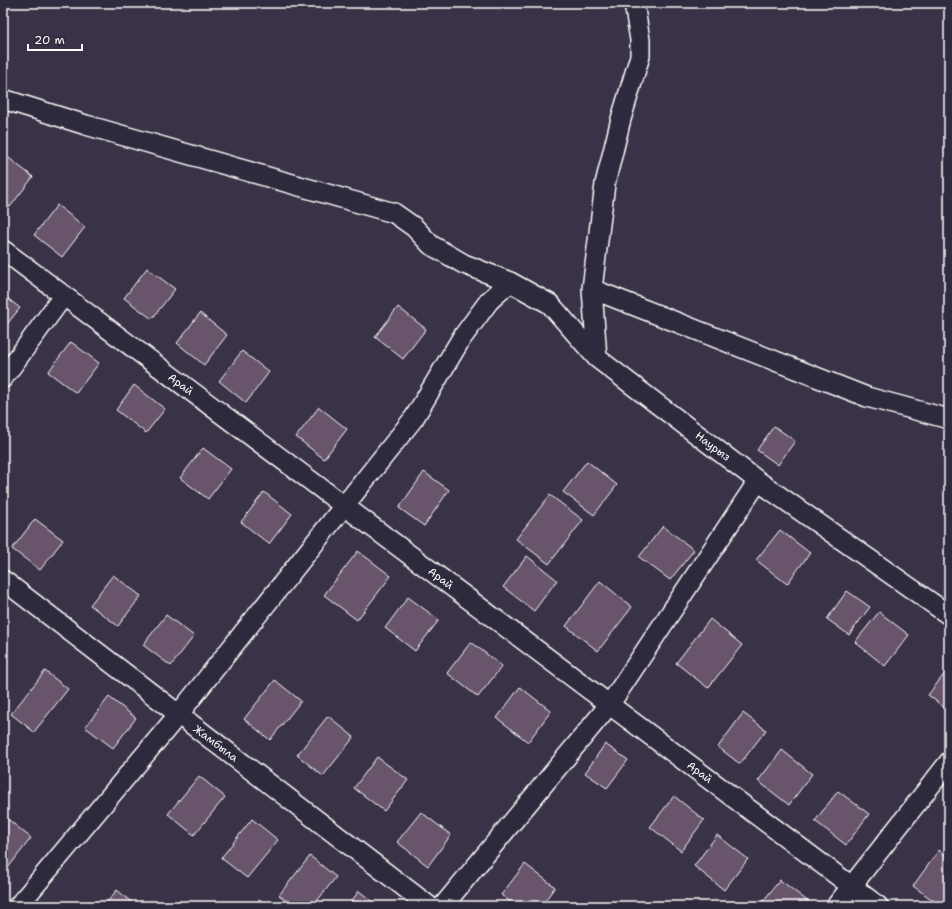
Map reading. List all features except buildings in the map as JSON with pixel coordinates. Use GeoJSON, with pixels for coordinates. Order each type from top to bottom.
{"type":"FeatureCollection","features":[{"type":"Feature","properties":{"kind":"street"},"geometry":{"type":"LineString","coordinates":[[597,358],[592,289],[605,184],[621,119],[640,56],[640,40],[634,3]]}},
{"type":"Feature","properties":{"kind":"street","name":"Наурыз"},"geometry":{"type":"LineString","coordinates":[[3,99],[94,127],[394,213],[414,227],[430,245],[464,264],[510,282],[550,304],[597,358],[758,481],[949,616]]}},
{"type":"Feature","properties":{"kind":"street","name":"Арай"},"geometry":{"type":"LineString","coordinates":[[3,250],[878,906]]}},
{"type":"Feature","properties":{"kind":"street"},"geometry":{"type":"LineString","coordinates":[[18,906],[178,714],[343,505],[414,418],[462,339],[489,301],[510,282]]}},
{"type":"Feature","properties":{"kind":"street"},"geometry":{"type":"LineString","coordinates":[[592,289],[867,397],[949,419]]}},
{"type":"Feature","properties":{"kind":"street"},"geometry":{"type":"LineString","coordinates":[[3,378],[64,295]]}},
{"type":"Feature","properties":{"kind":"street"},"geometry":{"type":"LineString","coordinates":[[443,906],[610,704],[758,481]]}},
{"type":"Feature","properties":{"kind":"street","name":"Жамбыла"},"geometry":{"type":"LineString","coordinates":[[3,580],[429,906]]}},
{"type":"Feature","properties":{"kind":"street"},"geometry":{"type":"LineString","coordinates":[[836,906],[949,762]]}}]}
